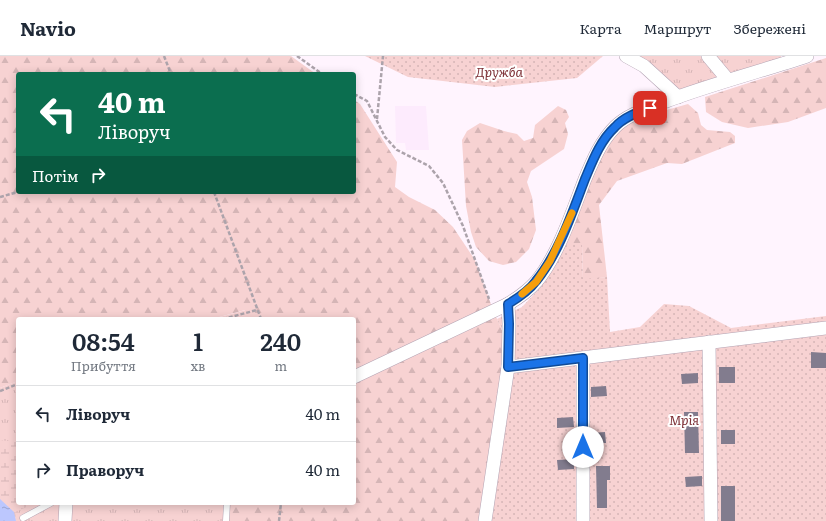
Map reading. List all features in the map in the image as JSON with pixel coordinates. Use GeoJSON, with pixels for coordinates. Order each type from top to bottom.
{"type":"FeatureCollection","features":[{"type":"Feature","properties":{"kind":"street"},"geometry":{"type":"LineString","coordinates":[[626,56],[644,66],[678,97]]}},
{"type":"Feature","properties":{"kind":"street"},"geometry":{"type":"LineString","coordinates":[[708,56],[728,80]]}},
{"type":"Feature","properties":{"kind":"street"},"geometry":{"type":"LineString","coordinates":[[356,376],[508,304],[519,297],[536,282],[550,261],[564,232],[594,158],[604,139],[616,125],[636,113],[678,97],[792,58],[807,56]]}},
{"type":"Feature","properties":{"kind":"street"},"geometry":{"type":"LineString","coordinates":[[485,521],[508,367],[508,304]]}},
{"type":"Feature","properties":{"kind":"street"},"geometry":{"type":"LineString","coordinates":[[508,367],[826,328]]}},
{"type":"Feature","properties":{"kind":"street"},"geometry":{"type":"LineString","coordinates":[[709,342],[711,521]]}},
{"type":"Feature","properties":{"kind":"street"},"geometry":{"type":"LineString","coordinates":[[583,358],[584,521]]}},
{"type":"Feature","properties":{"kind":"street"},"geometry":{"type":"LineString","coordinates":[[66,505],[66,521]]}},
{"type":"Feature","properties":{"kind":"lane"},"geometry":{"type":"LineString","coordinates":[[23,518],[47,505]]}},
{"type":"Feature","properties":{"kind":"lane"},"geometry":{"type":"LineString","coordinates":[[226,521],[228,505]]}},
{"type":"Feature","properties":{"kind":"path"},"geometry":{"type":"LineString","coordinates":[[164,56],[170,72]]}},
{"type":"Feature","properties":{"kind":"path"},"geometry":{"type":"LineString","coordinates":[[297,56],[319,72]]}},
{"type":"Feature","properties":{"kind":"path"},"geometry":{"type":"LineString","coordinates":[[377,120],[383,56]]}},
{"type":"Feature","properties":{"kind":"path"},"geometry":{"type":"LineString","coordinates":[[356,95],[367,101],[385,137],[397,150],[429,166],[443,183],[463,226],[493,310]]}},
{"type":"Feature","properties":{"kind":"path"},"geometry":{"type":"LineString","coordinates":[[0,198],[16,193]]}},
{"type":"Feature","properties":{"kind":"path"},"geometry":{"type":"LineString","coordinates":[[215,194],[260,317]]}},
{"type":"Feature","properties":{"kind":"path"},"geometry":{"type":"LineString","coordinates":[[231,317],[257,310]]}},
{"type":"Feature","properties":{"kind":"path"},"geometry":{"type":"LineString","coordinates":[[0,391],[16,385]]}},
{"type":"Feature","properties":{"kind":"path"},"geometry":{"type":"LineString","coordinates":[[279,521],[281,505]]}},
{"type":"Feature","properties":{"kind":"shaded area"},"geometry":{"type":"Polygon","coordinates":[[[395,106],[426,106],[429,150],[406,150],[405,143],[396,143],[395,106]]]}},
{"type":"Feature","properties":{"kind":"green space"},"geometry":{"type":"Polygon","coordinates":[[[0,56],[291,56],[313,72],[16,72],[16,194],[356,194],[356,101],[360,104],[397,162],[395,187],[409,197],[435,210],[453,227],[475,260],[493,310],[506,339],[479,521],[226,521],[227,505],[356,505],[356,317],[245,317],[245,310],[219,317],[16,317],[16,382],[0,388],[0,56]]]}},
{"type":"Feature","properties":{"kind":"green space","name":"Дружба"},"geometry":{"type":"Polygon","coordinates":[[[365,56],[603,56],[577,78],[495,87],[408,77],[365,56]]]}},
{"type":"Feature","properties":{"kind":"green space"},"geometry":{"type":"Polygon","coordinates":[[[635,56],[701,56],[719,78],[678,90],[635,56]]]}},
{"type":"Feature","properties":{"kind":"green space"},"geometry":{"type":"Polygon","coordinates":[[[713,56],[781,56],[781,59],[729,75],[713,56]]]}},
{"type":"Feature","properties":{"kind":"green space"},"geometry":{"type":"Polygon","coordinates":[[[826,58],[826,108],[788,122],[748,128],[722,122],[706,112],[705,97],[826,58]]]}},
{"type":"Feature","properties":{"kind":"green space"},"geometry":{"type":"Polygon","coordinates":[[[688,104],[698,113],[701,125],[707,130],[730,132],[735,136],[735,143],[682,164],[667,163],[617,181],[599,205],[607,277],[583,280],[582,244],[565,244],[598,161],[620,129],[638,118],[688,104]]]}},
{"type":"Feature","properties":{"kind":"green space"},"geometry":{"type":"Polygon","coordinates":[[[558,106],[566,110],[569,117],[565,123],[568,134],[564,149],[531,171],[527,182],[532,197],[536,230],[529,249],[516,262],[503,265],[489,261],[476,247],[471,232],[466,206],[462,140],[467,131],[480,123],[517,134],[524,141],[533,138],[535,125],[558,106]]]}},
{"type":"Feature","properties":{"kind":"green space","name":"Мрія"},"geometry":{"type":"Polygon","coordinates":[[[565,244],[582,244],[583,279],[607,277],[610,332],[640,327],[664,304],[689,306],[731,328],[826,316],[826,521],[479,521],[506,339],[497,319],[522,307],[541,287],[565,244]]]}},
{"type":"Feature","properties":{"kind":"green space"},"geometry":{"type":"Polygon","coordinates":[[[246,310],[245,317],[220,317],[246,310]]]}},
{"type":"Feature","properties":{"kind":"green space"},"geometry":{"type":"Polygon","coordinates":[[[16,382],[16,505],[227,505],[226,521],[16,521],[14,512],[0,499],[0,388],[16,382]]]}},
{"type":"Feature","properties":{"kind":"green space"},"geometry":{"type":"Polygon","coordinates":[[[16,438],[16,505],[31,505],[15,512],[16,521],[0,521],[0,440],[7,441],[16,438]]]}},
{"type":"Feature","properties":{"kind":"water"},"geometry":{"type":"Polygon","coordinates":[[[0,499],[14,512],[16,521],[0,521],[0,499]]]}},
{"type":"Feature","properties":{"kind":"building"},"geometry":{"type":"Polygon","coordinates":[[[811,352],[826,353],[826,368],[811,368],[811,352]]]}},
{"type":"Feature","properties":{"kind":"building"},"geometry":{"type":"Polygon","coordinates":[[[719,367],[735,367],[735,383],[719,383],[719,367]]]}},
{"type":"Feature","properties":{"kind":"building"},"geometry":{"type":"Polygon","coordinates":[[[698,373],[698,383],[682,384],[681,374],[698,373]]]}},
{"type":"Feature","properties":{"kind":"building"},"geometry":{"type":"Polygon","coordinates":[[[606,386],[607,396],[591,397],[591,387],[606,386]]]}},
{"type":"Feature","properties":{"kind":"building"},"geometry":{"type":"Polygon","coordinates":[[[684,412],[698,412],[699,453],[685,453],[684,412]]]}},
{"type":"Feature","properties":{"kind":"building"},"geometry":{"type":"Polygon","coordinates":[[[573,417],[574,427],[557,428],[557,418],[573,417]]]}},
{"type":"Feature","properties":{"kind":"building"},"geometry":{"type":"Polygon","coordinates":[[[721,430],[735,430],[735,444],[721,444],[721,430]]]}},
{"type":"Feature","properties":{"kind":"building"},"geometry":{"type":"Polygon","coordinates":[[[605,432],[606,443],[591,443],[591,433],[605,432]]]}},
{"type":"Feature","properties":{"kind":"building"},"geometry":{"type":"Polygon","coordinates":[[[574,459],[574,469],[558,470],[557,460],[574,459]]]}},
{"type":"Feature","properties":{"kind":"building"},"geometry":{"type":"Polygon","coordinates":[[[596,466],[610,466],[610,480],[607,480],[607,508],[597,508],[596,466]]]}},
{"type":"Feature","properties":{"kind":"building"},"geometry":{"type":"Polygon","coordinates":[[[702,476],[702,486],[686,487],[685,477],[702,476]]]}},
{"type":"Feature","properties":{"kind":"building"},"geometry":{"type":"Polygon","coordinates":[[[721,486],[735,486],[735,521],[721,521],[721,486]]]}},
{"type":"Feature","properties":{"kind":"slow traffic"},"geometry":{"type":"LineString","coordinates":[[522,294],[536,282],[550,261],[572,213]]}},
{"type":"Feature","properties":{"kind":"route"},"geometry":{"type":"LineString","coordinates":[[583,447],[583,358],[508,367],[508,304],[519,297],[536,282],[550,261],[564,232],[594,158],[604,139],[616,125],[636,113],[650,108]]}}]}
